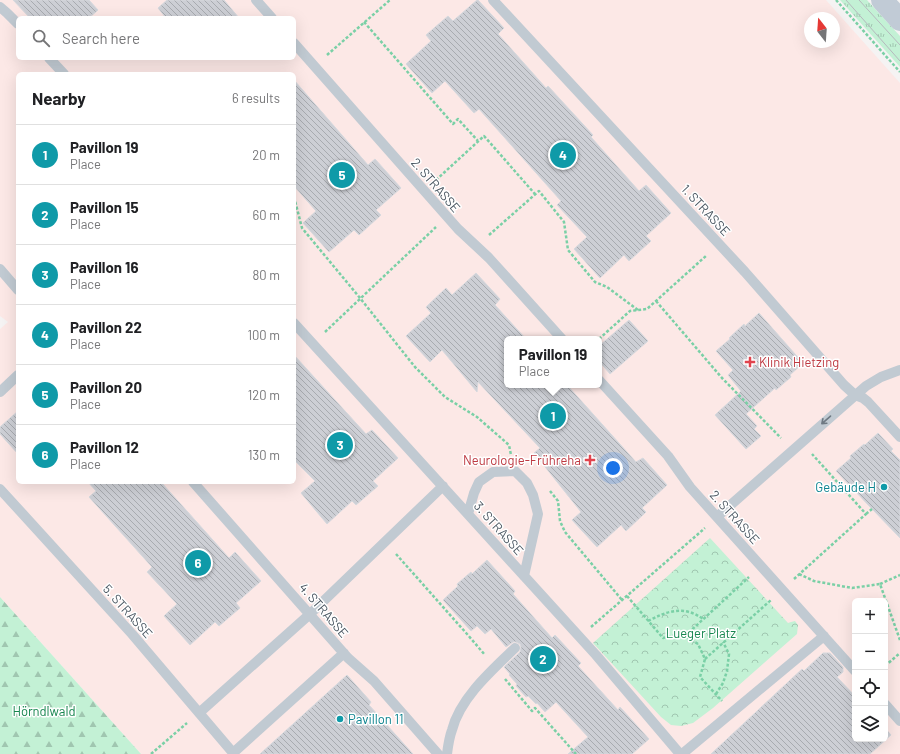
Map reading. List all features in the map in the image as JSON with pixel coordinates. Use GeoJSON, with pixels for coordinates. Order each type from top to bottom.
{"type":"FeatureCollection","features":[{"type":"Feature","properties":{"kind":"street"},"geometry":{"type":"LineString","coordinates":[[882,0],[900,20]]}},
{"type":"Feature","properties":{"kind":"lane"},"geometry":{"type":"LineString","coordinates":[[256,0],[270,16]]}},
{"type":"Feature","properties":{"kind":"lane","name":"1. STRASSE"},"geometry":{"type":"LineString","coordinates":[[493,0],[745,272],[844,385],[855,395],[868,402],[900,437]]}},
{"type":"Feature","properties":{"kind":"lane"},"geometry":{"type":"LineString","coordinates":[[0,7],[16,22]]}},
{"type":"Feature","properties":{"kind":"lane","name":"2. STRASSE"},"geometry":{"type":"LineString","coordinates":[[296,45],[447,217],[489,258],[559,336]]}},
{"type":"Feature","properties":{"kind":"lane"},"geometry":{"type":"LineString","coordinates":[[51,60],[62,72]]}},
{"type":"Feature","properties":{"kind":"lane"},"geometry":{"type":"LineString","coordinates":[[0,269],[16,288]]}},
{"type":"Feature","properties":{"kind":"lane","name":"3. STRASSE"},"geometry":{"type":"LineString","coordinates":[[296,325],[580,637],[681,754]]}},
{"type":"Feature","properties":{"kind":"lane"},"geometry":{"type":"LineString","coordinates":[[718,516],[855,395],[874,380],[900,370]]}},
{"type":"Feature","properties":{"kind":"lane"},"geometry":{"type":"LineString","coordinates":[[0,392],[16,377]]}},
{"type":"Feature","properties":{"kind":"lane","name":"2. STRASSE"},"geometry":{"type":"LineString","coordinates":[[602,383],[668,456],[690,487],[718,516],[854,670]]}},
{"type":"Feature","properties":{"kind":"lane"},"geometry":{"type":"LineString","coordinates":[[468,514],[479,482],[493,472],[515,471],[527,483],[533,495],[538,514],[524,576]]}},
{"type":"Feature","properties":{"kind":"lane","name":"4. STRASSE"},"geometry":{"type":"LineString","coordinates":[[194,484],[353,663],[374,681],[438,754]]}},
{"type":"Feature","properties":{"kind":"lane"},"geometry":{"type":"LineString","coordinates":[[199,714],[310,614],[443,486]]}},
{"type":"Feature","properties":{"kind":"lane","name":"5. STRASSE"},"geometry":{"type":"LineString","coordinates":[[0,489],[132,634],[234,754]]}},
{"type":"Feature","properties":{"kind":"lane"},"geometry":{"type":"LineString","coordinates":[[681,754],[824,636]]}},
{"type":"Feature","properties":{"kind":"lane"},"geometry":{"type":"LineString","coordinates":[[447,754],[452,729],[462,707],[476,687],[515,648]]}},
{"type":"Feature","properties":{"kind":"lane"},"geometry":{"type":"LineString","coordinates":[[234,754],[344,653]]}},
{"type":"Feature","properties":{"kind":"lane"},"geometry":{"type":"LineString","coordinates":[[887,706],[900,721]]}},
{"type":"Feature","properties":{"kind":"path"},"geometry":{"type":"LineString","coordinates":[[314,66],[390,0]]}},
{"type":"Feature","properties":{"kind":"path"},"geometry":{"type":"LineString","coordinates":[[836,0],[900,72]]}},
{"type":"Feature","properties":{"kind":"path"},"geometry":{"type":"LineString","coordinates":[[364,22],[453,124],[458,119],[478,141]]}},
{"type":"Feature","properties":{"kind":"path"},"geometry":{"type":"LineString","coordinates":[[424,191],[484,136],[535,194]]}},
{"type":"Feature","properties":{"kind":"path"},"geometry":{"type":"LineString","coordinates":[[476,246],[539,191],[564,222],[568,250],[595,282],[607,287],[638,310]]}},
{"type":"Feature","properties":{"kind":"path"},"geometry":{"type":"LineString","coordinates":[[296,205],[302,228],[415,367],[445,397],[477,417],[509,445],[515,471]]}},
{"type":"Feature","properties":{"kind":"path"},"geometry":{"type":"LineString","coordinates":[[313,344],[447,217]]}},
{"type":"Feature","properties":{"kind":"path"},"geometry":{"type":"LineString","coordinates":[[602,336],[630,311],[647,310],[719,244]]}},
{"type":"Feature","properties":{"kind":"path"},"geometry":{"type":"LineString","coordinates":[[656,301],[722,378],[792,450]]}},
{"type":"Feature","properties":{"kind":"path"},"geometry":{"type":"LineString","coordinates":[[801,442],[866,514]]}},
{"type":"Feature","properties":{"kind":"path"},"geometry":{"type":"LineString","coordinates":[[533,495],[548,490],[553,495],[558,501],[560,522],[565,532],[622,600]]}},
{"type":"Feature","properties":{"kind":"path"},"geometry":{"type":"LineString","coordinates":[[733,712],[700,677],[705,659],[872,509]]}},
{"type":"Feature","properties":{"kind":"path"},"geometry":{"type":"LineString","coordinates":[[580,637],[718,516]]}},
{"type":"Feature","properties":{"kind":"path"},"geometry":{"type":"LineString","coordinates":[[385,542],[467,634],[532,711],[535,708],[576,754]]}},
{"type":"Feature","properties":{"kind":"path"},"geometry":{"type":"LineString","coordinates":[[685,636],[762,566]]}},
{"type":"Feature","properties":{"kind":"path"},"geometry":{"type":"LineString","coordinates":[[799,574],[814,581],[852,588],[880,584],[900,575]]}},
{"type":"Feature","properties":{"kind":"path"},"geometry":{"type":"LineString","coordinates":[[880,584],[900,640]]}},
{"type":"Feature","properties":{"kind":"path"},"geometry":{"type":"LineString","coordinates":[[627,596],[663,638],[675,635],[685,636],[698,644],[705,659]]}},
{"type":"Feature","properties":{"kind":"path"},"geometry":{"type":"LineString","coordinates":[[648,621],[662,614],[673,611],[688,611],[703,619]]}},
{"type":"Feature","properties":{"kind":"path"},"geometry":{"type":"LineString","coordinates":[[716,694],[723,684],[727,671],[729,654],[723,642]]}},
{"type":"Feature","properties":{"kind":"path"},"geometry":{"type":"LineString","coordinates":[[888,663],[900,653]]}},
{"type":"Feature","properties":{"kind":"path"},"geometry":{"type":"LineString","coordinates":[[151,754],[199,714]]}},
{"type":"Feature","properties":{"kind":"shaded area","name":"Klinik Hietzing"},"geometry":{"type":"Polygon","coordinates":[[[0,0],[826,0],[837,12],[804,12],[804,48],[840,48],[840,16],[900,83],[900,754],[141,754],[0,597],[0,329],[8,322],[0,316],[0,0]]]}},
{"type":"Feature","properties":{"kind":"green space"},"geometry":{"type":"Polygon","coordinates":[[[840,0],[867,0],[900,36],[900,67],[840,0]]]}},
{"type":"Feature","properties":{"kind":"green space","name":"Lueger Platz"},"geometry":{"type":"Polygon","coordinates":[[[710,538],[788,623],[795,621],[798,625],[797,634],[713,708],[693,723],[681,726],[671,725],[661,717],[593,643],[710,538]]]}},
{"type":"Feature","properties":{"kind":"green space","name":"Hörndlwald"},"geometry":{"type":"Polygon","coordinates":[[[0,597],[141,754],[0,754],[0,597]]]}},
{"type":"Feature","properties":{"kind":"building"},"geometry":{"type":"Polygon","coordinates":[[[13,0],[89,0],[98,10],[91,16],[28,16],[13,0]]]}},
{"type":"Feature","properties":{"kind":"building"},"geometry":{"type":"Polygon","coordinates":[[[167,0],[224,0],[237,16],[164,16],[158,8],[167,0]]]}},
{"type":"Feature","properties":{"kind":"building"},"geometry":{"type":"Polygon","coordinates":[[[477,0],[504,28],[498,34],[546,88],[548,86],[593,135],[591,137],[639,191],[646,185],[671,213],[646,236],[651,241],[629,261],[624,255],[600,278],[574,249],[587,237],[557,205],[561,201],[479,109],[474,113],[445,81],[432,93],[406,64],[431,41],[426,35],[448,16],[453,21],[477,0]]]}},
{"type":"Feature","properties":{"kind":"building"},"geometry":{"type":"Polygon","coordinates":[[[296,82],[368,165],[375,159],[401,188],[376,210],[381,215],[359,235],[354,230],[329,252],[303,223],[316,211],[296,188],[296,82]]]}},
{"type":"Feature","properties":{"kind":"building"},"geometry":{"type":"Polygon","coordinates":[[[476,273],[500,299],[495,305],[523,336],[504,336],[504,388],[570,388],[636,462],[643,458],[667,485],[642,508],[646,512],[626,531],[621,525],[597,547],[572,520],[581,512],[534,453],[540,448],[478,382],[477,392],[442,350],[430,362],[406,336],[431,313],[426,307],[446,288],[452,295],[476,273]]]}},
{"type":"Feature","properties":{"kind":"building"},"geometry":{"type":"Polygon","coordinates":[[[759,313],[803,363],[790,375],[791,377],[776,390],[775,388],[746,414],[757,426],[754,429],[761,436],[746,449],[715,415],[741,391],[728,375],[733,370],[716,351],[744,324],[745,326],[759,313]]]}},
{"type":"Feature","properties":{"kind":"building"},"geometry":{"type":"Polygon","coordinates":[[[629,320],[648,341],[610,374],[602,365],[602,343],[629,320]]]}},
{"type":"Feature","properties":{"kind":"building"},"geometry":{"type":"Polygon","coordinates":[[[296,357],[366,434],[372,430],[398,458],[373,481],[378,486],[356,505],[352,501],[327,524],[301,493],[315,481],[296,462],[296,357]]]}},
{"type":"Feature","properties":{"kind":"building"},"geometry":{"type":"Polygon","coordinates":[[[16,413],[16,452],[0,434],[0,427],[16,413]]]}},
{"type":"Feature","properties":{"kind":"building","name":"Gebäude H"},"geometry":{"type":"Polygon","coordinates":[[[878,433],[893,449],[891,451],[900,460],[900,538],[836,471],[851,458],[850,456],[878,433]]]}},
{"type":"Feature","properties":{"kind":"building"},"geometry":{"type":"Polygon","coordinates":[[[90,484],[163,484],[229,558],[235,552],[261,581],[236,603],[240,608],[219,626],[215,622],[190,645],[164,616],[177,604],[147,572],[152,567],[89,497],[96,491],[90,484]]]}},
{"type":"Feature","properties":{"kind":"building"},"geometry":{"type":"Polygon","coordinates":[[[487,560],[515,591],[513,594],[552,638],[555,635],[581,663],[578,666],[618,710],[620,707],[649,739],[632,754],[568,754],[588,737],[556,702],[545,712],[537,703],[536,704],[528,696],[526,697],[516,686],[517,684],[504,667],[520,652],[520,644],[513,642],[506,647],[491,629],[485,634],[477,626],[471,631],[443,600],[458,586],[457,584],[471,572],[472,574],[487,560]]]}},
{"type":"Feature","properties":{"kind":"building"},"geometry":{"type":"Polygon","coordinates":[[[823,653],[830,653],[843,667],[843,672],[837,677],[852,693],[852,742],[883,742],[870,754],[711,754],[802,669],[804,671],[823,653]]]}},
{"type":"Feature","properties":{"kind":"building","name":"Pavillon 11"},"geometry":{"type":"Polygon","coordinates":[[[347,675],[371,702],[369,705],[413,754],[260,754],[347,675]]]}},
{"type":"Feature","properties":{"kind":"tram line"},"geometry":{"type":"LineString","coordinates":[[846,0],[900,61]]}},
{"type":"Feature","properties":{"kind":"tram line"},"geometry":{"type":"LineString","coordinates":[[859,0],[900,45]]}},
{"type":"Feature","properties":{"kind":"place","name":"Pavillon 22"},"geometry":{"type":"Point","coordinates":[563,155]}},
{"type":"Feature","properties":{"kind":"place","name":"Pavillon 20"},"geometry":{"type":"Point","coordinates":[342,175]}},
{"type":"Feature","properties":{"kind":"place","name":"Klinik Hietzing"},"geometry":{"type":"Point","coordinates":[750,362]}},
{"type":"Feature","properties":{"kind":"place","name":"Pavillon 19"},"geometry":{"type":"Point","coordinates":[553,416]}},
{"type":"Feature","properties":{"kind":"place","name":"Pavillon 16"},"geometry":{"type":"Point","coordinates":[340,445]}},
{"type":"Feature","properties":{"kind":"place","name":"Neurologie-Frühreha"},"geometry":{"type":"Point","coordinates":[590,460]}},
{"type":"Feature","properties":{"kind":"place","name":"Gebäude H"},"geometry":{"type":"Point","coordinates":[884,487]}},
{"type":"Feature","properties":{"kind":"place","name":"Pavillon 12"},"geometry":{"type":"Point","coordinates":[198,563]}},
{"type":"Feature","properties":{"kind":"place","name":"Pavillon 15"},"geometry":{"type":"Point","coordinates":[543,659]}},
{"type":"Feature","properties":{"kind":"place","name":"Pavillon 11"},"geometry":{"type":"Point","coordinates":[340,719]}}]}
